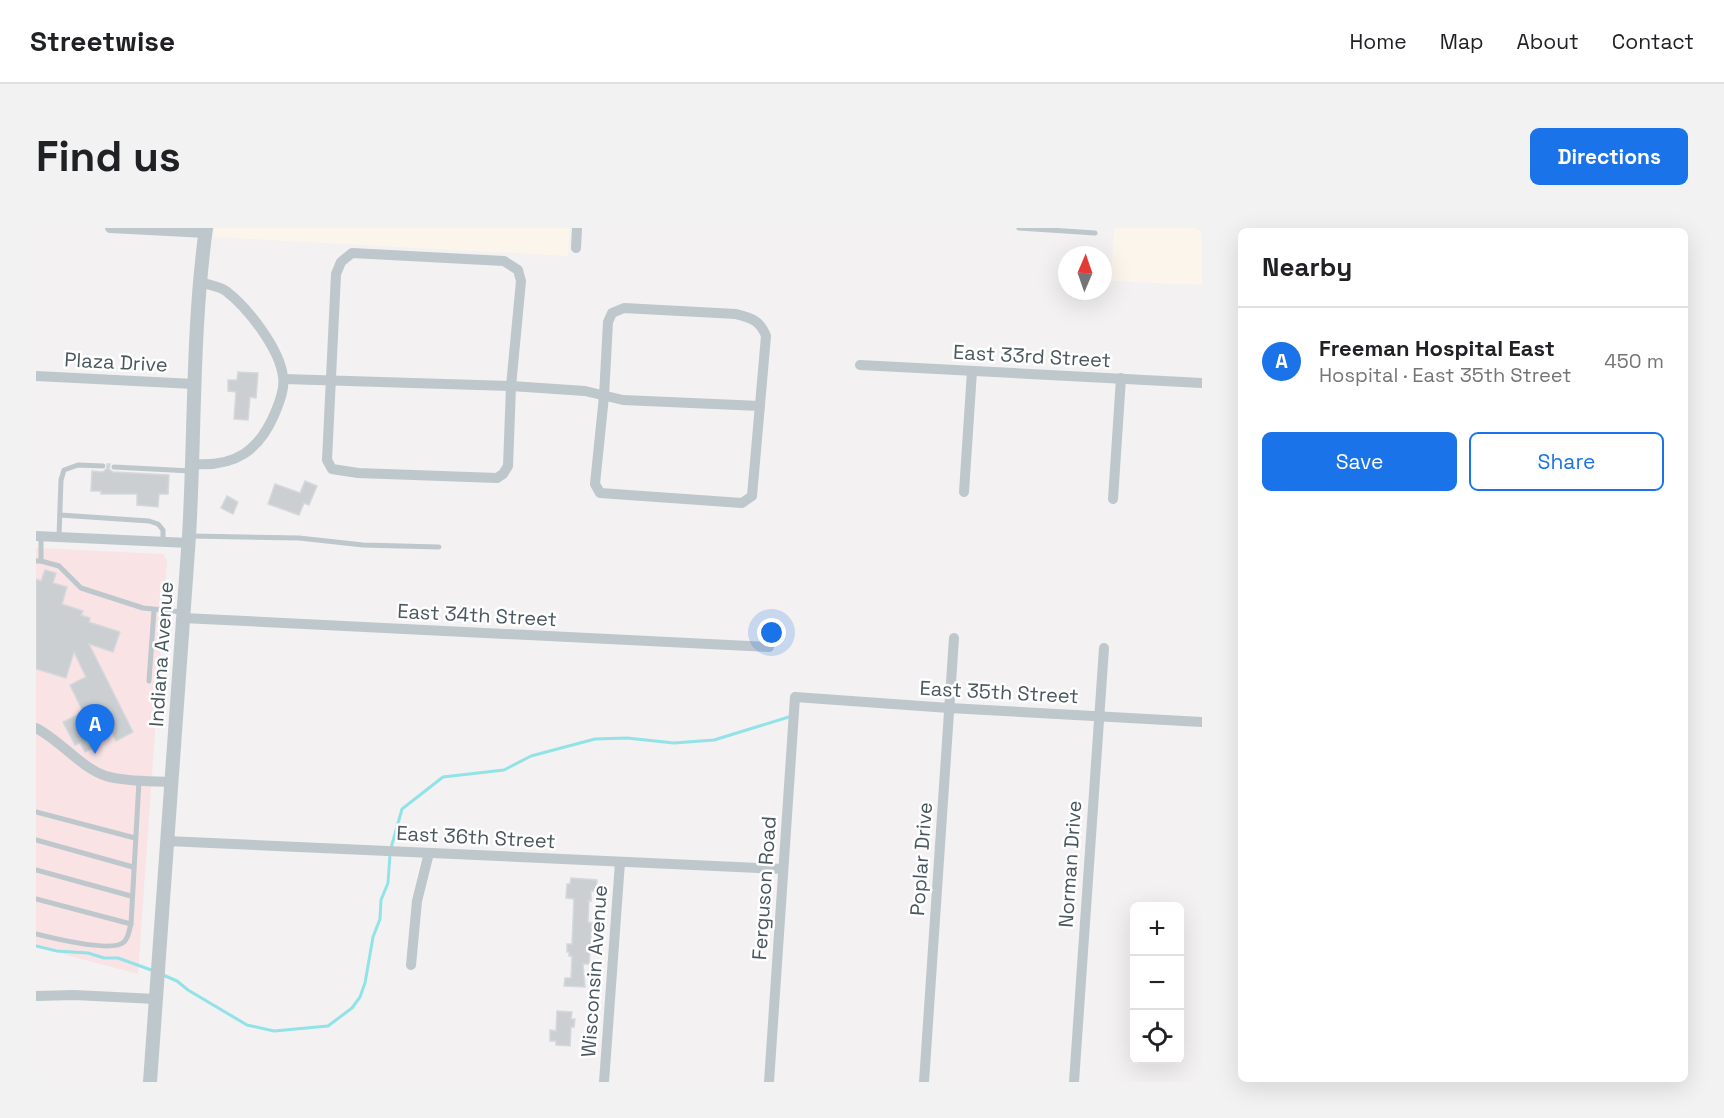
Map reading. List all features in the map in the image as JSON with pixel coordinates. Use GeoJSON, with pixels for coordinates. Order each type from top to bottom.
{"type":"FeatureCollection","features":[{"type":"Feature","properties":{"kind":"street"},"geometry":{"type":"LineString","coordinates":[[110,228],[206,230]]}},
{"type":"Feature","properties":{"kind":"street"},"geometry":{"type":"LineString","coordinates":[[576,248],[577,228]]}},
{"type":"Feature","properties":{"kind":"street","name":"Indiana Avenue"},"geometry":{"type":"LineString","coordinates":[[150,1082],[189,539],[194,384],[200,282],[206,230]]}},
{"type":"Feature","properties":{"kind":"street"},"geometry":{"type":"LineString","coordinates":[[352,253],[504,261],[518,270],[521,281],[511,386],[508,466],[497,478],[370,474],[332,469],[327,460],[336,274],[341,262],[352,253]]}},
{"type":"Feature","properties":{"kind":"street"},"geometry":{"type":"LineString","coordinates":[[193,468],[228,463],[248,452],[268,429],[278,406],[284,379],[272,347],[258,325],[225,290],[200,282]]}},
{"type":"Feature","properties":{"kind":"street"},"geometry":{"type":"LineString","coordinates":[[624,308],[736,314],[752,318],[762,325],[766,336],[760,406],[752,496],[742,502],[600,493],[595,484],[604,396],[608,322],[612,314],[624,308]]}},
{"type":"Feature","properties":{"kind":"street","name":"East 33rd Street"},"geometry":{"type":"LineString","coordinates":[[860,365],[1202,383]]}},
{"type":"Feature","properties":{"kind":"street"},"geometry":{"type":"LineString","coordinates":[[964,492],[972,371]]}},
{"type":"Feature","properties":{"kind":"street","name":"Plaza Drive"},"geometry":{"type":"LineString","coordinates":[[36,376],[194,384]]}},
{"type":"Feature","properties":{"kind":"street"},"geometry":{"type":"LineString","coordinates":[[1113,499],[1121,378]]}},
{"type":"Feature","properties":{"kind":"street"},"geometry":{"type":"LineString","coordinates":[[284,379],[511,386],[585,391],[623,400],[760,406]]}},
{"type":"Feature","properties":{"kind":"street"},"geometry":{"type":"LineString","coordinates":[[39,536],[163,542],[189,539]]}},
{"type":"Feature","properties":{"kind":"street","name":"East 34th Street"},"geometry":{"type":"LineString","coordinates":[[183,615],[769,647]]}},
{"type":"Feature","properties":{"kind":"street","name":"Poplar Drive"},"geometry":{"type":"LineString","coordinates":[[924,1082],[954,638]]}},
{"type":"Feature","properties":{"kind":"street","name":"Norman Drive"},"geometry":{"type":"LineString","coordinates":[[1074,1082],[1104,648]]}},
{"type":"Feature","properties":{"kind":"street","name":"East 35th Street"},"geometry":{"type":"LineString","coordinates":[[795,697],[1202,722]]}},
{"type":"Feature","properties":{"kind":"street","name":"Ferguson Road"},"geometry":{"type":"LineString","coordinates":[[769,1082],[795,697]]}},
{"type":"Feature","properties":{"kind":"street"},"geometry":{"type":"LineString","coordinates":[[36,728],[50,735],[87,765],[105,776],[139,781],[171,782]]}},
{"type":"Feature","properties":{"kind":"street","name":"East 36th Street"},"geometry":{"type":"LineString","coordinates":[[167,841],[783,869]]}},
{"type":"Feature","properties":{"kind":"street"},"geometry":{"type":"LineString","coordinates":[[411,965],[417,901],[429,853]]}},
{"type":"Feature","properties":{"kind":"street","name":"Wisconsin Avenue"},"geometry":{"type":"LineString","coordinates":[[604,1082],[620,862]]}},
{"type":"Feature","properties":{"kind":"street"},"geometry":{"type":"LineString","coordinates":[[36,996],[74,995],[156,999]]}},
{"type":"Feature","properties":{"kind":"lane"},"geometry":{"type":"LineString","coordinates":[[1019,228],[1095,233]]}},
{"type":"Feature","properties":{"kind":"lane"},"geometry":{"type":"LineString","coordinates":[[58,537],[61,480],[64,470],[78,465],[103,466]]}},
{"type":"Feature","properties":{"kind":"lane"},"geometry":{"type":"LineString","coordinates":[[114,467],[193,468]]}},
{"type":"Feature","properties":{"kind":"lane"},"geometry":{"type":"LineString","coordinates":[[60,515],[149,521],[158,524],[163,530],[163,542]]}},
{"type":"Feature","properties":{"kind":"lane"},"geometry":{"type":"LineString","coordinates":[[39,536],[38,561],[59,566],[81,588],[142,608],[183,615]]}},
{"type":"Feature","properties":{"kind":"lane"},"geometry":{"type":"LineString","coordinates":[[189,539],[298,538],[363,545],[439,547]]}},
{"type":"Feature","properties":{"kind":"lane"},"geometry":{"type":"LineString","coordinates":[[149,681],[154,610]]}},
{"type":"Feature","properties":{"kind":"lane"},"geometry":{"type":"LineString","coordinates":[[36,934],[69,943],[122,944],[127,939],[131,924],[139,781]]}},
{"type":"Feature","properties":{"kind":"lane"},"geometry":{"type":"LineString","coordinates":[[36,812],[135,838]]}},
{"type":"Feature","properties":{"kind":"lane"},"geometry":{"type":"LineString","coordinates":[[36,840],[133,867]]}},
{"type":"Feature","properties":{"kind":"lane"},"geometry":{"type":"LineString","coordinates":[[36,870],[131,896]]}},
{"type":"Feature","properties":{"kind":"lane"},"geometry":{"type":"LineString","coordinates":[[36,899],[131,924]]}},
{"type":"Feature","properties":{"kind":"shaded area"},"geometry":{"type":"Polygon","coordinates":[[[214,228],[570,228],[568,256],[213,237],[214,228]]]}},
{"type":"Feature","properties":{"kind":"shaded area"},"geometry":{"type":"Polygon","coordinates":[[[1114,228],[1202,228],[1202,285],[1112,281],[1114,228]]]}},
{"type":"Feature","properties":{"kind":"shaded area"},"geometry":{"type":"Polygon","coordinates":[[[36,548],[163,554],[167,561],[138,974],[36,947],[36,548]]]}},
{"type":"Feature","properties":{"kind":"building"},"geometry":{"type":"Polygon","coordinates":[[[238,372],[258,373],[256,398],[250,397],[248,420],[234,419],[236,392],[228,391],[228,380],[237,380],[238,372]]]}},
{"type":"Feature","properties":{"kind":"building"},"geometry":{"type":"Polygon","coordinates":[[[107,464],[110,464],[109,469],[113,472],[169,475],[168,494],[159,494],[158,507],[137,505],[137,494],[101,494],[101,491],[91,491],[92,471],[103,472],[107,464]]]}},
{"type":"Feature","properties":{"kind":"building"},"geometry":{"type":"Polygon","coordinates":[[[305,481],[317,486],[309,505],[304,503],[299,515],[268,504],[275,484],[300,493],[305,481]]]}},
{"type":"Feature","properties":{"kind":"building"},"geometry":{"type":"Polygon","coordinates":[[[227,496],[238,502],[233,514],[221,508],[227,496]]]}},
{"type":"Feature","properties":{"kind":"building"},"geometry":{"type":"Polygon","coordinates":[[[45,570],[56,573],[53,583],[67,587],[62,604],[83,611],[81,615],[90,618],[89,622],[120,632],[113,652],[89,644],[133,732],[116,741],[109,727],[93,736],[98,746],[85,752],[80,743],[75,745],[63,722],[83,712],[70,685],[86,677],[74,652],[66,678],[36,669],[36,579],[41,581],[45,570]]]}},
{"type":"Feature","properties":{"kind":"building"},"geometry":{"type":"Polygon","coordinates":[[[571,878],[597,880],[596,891],[591,891],[591,901],[589,900],[588,922],[592,923],[589,964],[583,964],[585,987],[564,986],[565,978],[571,978],[572,956],[569,956],[567,952],[567,944],[572,944],[574,899],[566,898],[567,884],[570,884],[571,878]]]}},
{"type":"Feature","properties":{"kind":"building"},"geometry":{"type":"Polygon","coordinates":[[[557,1011],[572,1012],[571,1019],[575,1019],[574,1027],[571,1027],[570,1046],[556,1045],[556,1041],[550,1041],[550,1030],[556,1031],[557,1011]]]}},
{"type":"Feature","properties":{"kind":"waterway"},"geometry":{"type":"LineString","coordinates":[[391,848],[402,809],[443,777],[504,770],[531,756],[595,739],[627,738],[674,743],[714,740],[792,716]]}},
{"type":"Feature","properties":{"kind":"waterway"},"geometry":{"type":"LineString","coordinates":[[163,975],[177,981],[247,1025],[274,1031],[328,1026],[352,1008],[360,997],[365,983],[373,937],[380,919],[381,900],[388,883],[390,854]]}},
{"type":"Feature","properties":{"kind":"waterway"},"geometry":{"type":"LineString","coordinates":[[36,946],[57,951],[88,953],[104,958],[118,958],[154,971]]}},
{"type":"Feature","properties":{"kind":"place","name":"Freeman Hospital East"},"geometry":{"type":"Point","coordinates":[95,754]}}]}
